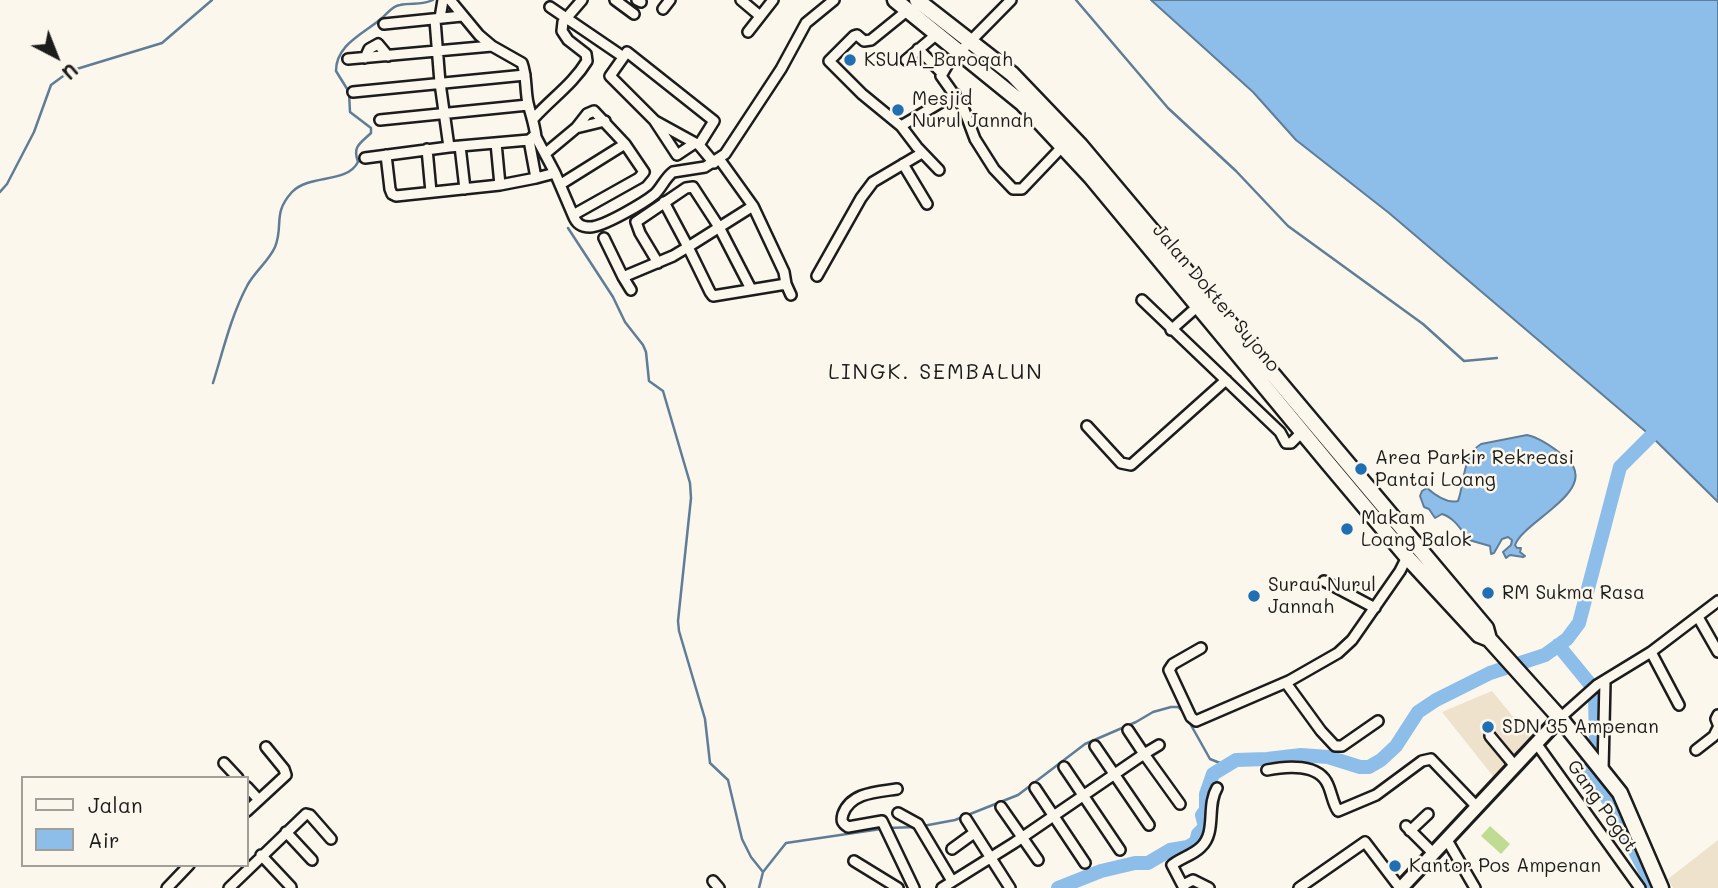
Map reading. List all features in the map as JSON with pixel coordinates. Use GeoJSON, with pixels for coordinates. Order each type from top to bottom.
{"type":"FeatureCollection","features":[{"type":"Feature","properties":{"kind":"highway","name":"Jalan Dokter Sujono"},"geometry":{"type":"LineString","coordinates":[[895,0],[913,5],[970,40],[1035,97],[1198,306],[1302,432],[1333,458],[1407,557],[1479,635],[1489,639],[1503,654],[1595,760],[1620,793],[1661,888]]}},
{"type":"Feature","properties":{"kind":"highway","name":"Jalan Dokter Sujono"},"geometry":{"type":"LineString","coordinates":[[913,5],[937,34],[1022,103],[1062,147],[1095,173],[1333,458],[1486,628],[1489,639]]}},
{"type":"Feature","properties":{"kind":"main road"},"geometry":{"type":"LineString","coordinates":[[1400,888],[1560,718]]}},
{"type":"Feature","properties":{"kind":"street"},"geometry":{"type":"LineString","coordinates":[[443,0],[438,19],[438,51],[449,147]]}},
{"type":"Feature","properties":{"kind":"street"},"geometry":{"type":"LineString","coordinates":[[450,0],[492,46],[522,63],[528,105],[534,118],[532,139],[536,178]]}},
{"type":"Feature","properties":{"kind":"street"},"geometry":{"type":"LineString","coordinates":[[582,0],[567,17],[562,25],[562,32],[587,58]]}},
{"type":"Feature","properties":{"kind":"street"},"geometry":{"type":"LineString","coordinates":[[616,0],[634,14]]}},
{"type":"Feature","properties":{"kind":"street"},"geometry":{"type":"LineString","coordinates":[[663,9],[670,0]]}},
{"type":"Feature","properties":{"kind":"street"},"geometry":{"type":"LineString","coordinates":[[741,0],[760,16]]}},
{"type":"Feature","properties":{"kind":"street"},"geometry":{"type":"LineString","coordinates":[[748,32],[774,0]]}},
{"type":"Feature","properties":{"kind":"street"},"geometry":{"type":"LineString","coordinates":[[532,139],[545,153],[578,225],[596,226],[645,201],[673,172],[699,169],[717,162],[741,132],[782,69],[806,23],[834,0]]}},
{"type":"Feature","properties":{"kind":"street"},"geometry":{"type":"LineString","coordinates":[[1011,0],[970,40],[941,76],[963,107],[975,139],[993,169],[1015,190],[1021,189],[1062,147]]}},
{"type":"Feature","properties":{"kind":"street"},"geometry":{"type":"LineString","coordinates":[[913,5],[871,40],[864,41],[857,35],[854,36],[829,60],[862,94],[901,126],[939,170]]}},
{"type":"Feature","properties":{"kind":"street"},"geometry":{"type":"LineString","coordinates":[[550,7],[620,54]]}},
{"type":"Feature","properties":{"kind":"street"},"geometry":{"type":"LineString","coordinates":[[384,24],[462,16]]}},
{"type":"Feature","properties":{"kind":"street"},"geometry":{"type":"LineString","coordinates":[[906,60],[937,34]]}},
{"type":"Feature","properties":{"kind":"street"},"geometry":{"type":"LineString","coordinates":[[534,118],[569,85],[600,41]]}},
{"type":"Feature","properties":{"kind":"street"},"geometry":{"type":"LineString","coordinates":[[348,59],[492,46]]}},
{"type":"Feature","properties":{"kind":"street"},"geometry":{"type":"LineString","coordinates":[[918,49],[942,72]]}},
{"type":"Feature","properties":{"kind":"street"},"geometry":{"type":"LineString","coordinates":[[627,52],[714,121],[697,144],[677,155],[654,120],[610,76],[627,52]]}},
{"type":"Feature","properties":{"kind":"street"},"geometry":{"type":"LineString","coordinates":[[354,92],[525,75]]}},
{"type":"Feature","properties":{"kind":"street"},"geometry":{"type":"LineString","coordinates":[[901,126],[955,94]]}},
{"type":"Feature","properties":{"kind":"street"},"geometry":{"type":"LineString","coordinates":[[380,120],[528,105]]}},
{"type":"Feature","properties":{"kind":"street"},"geometry":{"type":"LineString","coordinates":[[654,120],[697,144],[717,162],[753,206],[784,272],[791,295]]}},
{"type":"Feature","properties":{"kind":"street"},"geometry":{"type":"LineString","coordinates":[[545,153],[576,128],[605,121],[642,167],[643,175],[573,215]]}},
{"type":"Feature","properties":{"kind":"street"},"geometry":{"type":"LineString","coordinates":[[365,158],[532,139]]}},
{"type":"Feature","properties":{"kind":"street"},"geometry":{"type":"LineString","coordinates":[[496,143],[500,185]]}},
{"type":"Feature","properties":{"kind":"street"},"geometry":{"type":"LineString","coordinates":[[561,184],[625,144]]}},
{"type":"Feature","properties":{"kind":"street"},"geometry":{"type":"LineString","coordinates":[[460,146],[466,188]]}},
{"type":"Feature","properties":{"kind":"street"},"geometry":{"type":"LineString","coordinates":[[427,149],[431,192]]}},
{"type":"Feature","properties":{"kind":"street"},"geometry":{"type":"LineString","coordinates":[[817,276],[873,182],[922,153]]}},
{"type":"Feature","properties":{"kind":"street"},"geometry":{"type":"LineString","coordinates":[[386,155],[392,194],[396,196],[500,185],[555,173]]}},
{"type":"Feature","properties":{"kind":"street"},"geometry":{"type":"LineString","coordinates":[[903,164],[927,204]]}},
{"type":"Feature","properties":{"kind":"street"},"geometry":{"type":"LineString","coordinates":[[658,263],[635,224],[664,202],[686,188],[693,187],[719,227],[751,289]]}},
{"type":"Feature","properties":{"kind":"street"},"geometry":{"type":"LineString","coordinates":[[664,202],[712,295],[786,284]]}},
{"type":"Feature","properties":{"kind":"street"},"geometry":{"type":"LineString","coordinates":[[623,277],[688,247],[753,206]]}},
{"type":"Feature","properties":{"kind":"street"},"geometry":{"type":"LineString","coordinates":[[604,238],[631,290]]}},
{"type":"Feature","properties":{"kind":"street"},"geometry":{"type":"LineString","coordinates":[[1142,300],[1280,432],[1286,443],[1291,443],[1302,432]]}},
{"type":"Feature","properties":{"kind":"street"},"geometry":{"type":"LineString","coordinates":[[1171,330],[1198,306]]}},
{"type":"Feature","properties":{"kind":"street"},"geometry":{"type":"LineString","coordinates":[[1087,426],[1121,463],[1131,465],[1226,380]]}},
{"type":"Feature","properties":{"kind":"street"},"geometry":{"type":"LineString","coordinates":[[1201,648],[1173,664],[1169,670],[1194,720],[1203,720],[1286,683],[1345,647],[1375,608],[1407,557]]}},
{"type":"Feature","properties":{"kind":"street"},"geometry":{"type":"LineString","coordinates":[[1324,581],[1375,608]]}},
{"type":"Feature","properties":{"kind":"street"},"geometry":{"type":"LineString","coordinates":[[1560,718],[1595,688],[1651,652],[1718,601]]}},
{"type":"Feature","properties":{"kind":"street"},"geometry":{"type":"LineString","coordinates":[[1698,617],[1718,652]]}},
{"type":"Feature","properties":{"kind":"street"},"geometry":{"type":"LineString","coordinates":[[1651,652],[1679,705]]}},
{"type":"Feature","properties":{"kind":"street"},"geometry":{"type":"LineString","coordinates":[[1595,760],[1605,681]]}},
{"type":"Feature","properties":{"kind":"street"},"geometry":{"type":"LineString","coordinates":[[1286,683],[1335,746],[1342,746],[1377,721]]}},
{"type":"Feature","properties":{"kind":"street"},"geometry":{"type":"LineString","coordinates":[[1696,750],[1714,736],[1718,715]]}},
{"type":"Feature","properties":{"kind":"street"},"geometry":{"type":"LineString","coordinates":[[1128,730],[1180,804]]}},
{"type":"Feature","properties":{"kind":"street"},"geometry":{"type":"LineString","coordinates":[[1490,736],[1515,766]]}},
{"type":"Feature","properties":{"kind":"street","name":"Gang Pogot"},"geometry":{"type":"LineString","coordinates":[[1536,743],[1640,888]]}},
{"type":"Feature","properties":{"kind":"street"},"geometry":{"type":"LineString","coordinates":[[942,888],[1159,745]]}},
{"type":"Feature","properties":{"kind":"street"},"geometry":{"type":"LineString","coordinates":[[1095,746],[1149,825]]}},
{"type":"Feature","properties":{"kind":"street"},"geometry":{"type":"LineString","coordinates":[[248,810],[286,775],[266,747]]}},
{"type":"Feature","properties":{"kind":"street"},"geometry":{"type":"LineString","coordinates":[[1267,770],[1300,767],[1322,776],[1328,784],[1338,811],[1377,795],[1422,761],[1431,758],[1477,807]]}},
{"type":"Feature","properties":{"kind":"street"},"geometry":{"type":"LineString","coordinates":[[225,763],[236,776]]}},
{"type":"Feature","properties":{"kind":"street"},"geometry":{"type":"LineString","coordinates":[[1064,767],[1121,850]]}},
{"type":"Feature","properties":{"kind":"street"},"geometry":{"type":"LineString","coordinates":[[248,788],[259,800]]}},
{"type":"Feature","properties":{"kind":"street"},"geometry":{"type":"LineString","coordinates":[[1209,888],[1193,880],[1184,887],[1172,865],[1198,850],[1206,842],[1209,836],[1212,799],[1217,788]]}},
{"type":"Feature","properties":{"kind":"street"},"geometry":{"type":"LineString","coordinates":[[897,789],[856,798],[845,808],[841,818],[848,828],[881,821],[914,888]]}},
{"type":"Feature","properties":{"kind":"street"},"geometry":{"type":"LineString","coordinates":[[1035,789],[1084,863]]}},
{"type":"Feature","properties":{"kind":"street"},"geometry":{"type":"LineString","coordinates":[[1001,807],[1038,860]]}},
{"type":"Feature","properties":{"kind":"street"},"geometry":{"type":"LineString","coordinates":[[229,888],[307,813],[331,839]]}},
{"type":"Feature","properties":{"kind":"street"},"geometry":{"type":"LineString","coordinates":[[898,813],[920,827],[952,881]]}},
{"type":"Feature","properties":{"kind":"street"},"geometry":{"type":"LineString","coordinates":[[1428,814],[1408,829],[1433,853]]}},
{"type":"Feature","properties":{"kind":"street"},"geometry":{"type":"LineString","coordinates":[[966,819],[1010,888]]}},
{"type":"Feature","properties":{"kind":"street"},"geometry":{"type":"LineString","coordinates":[[286,832],[312,860]]}},
{"type":"Feature","properties":{"kind":"street"},"geometry":{"type":"LineString","coordinates":[[952,849],[974,834]]}},
{"type":"Feature","properties":{"kind":"street"},"geometry":{"type":"LineString","coordinates":[[1447,840],[1475,888]]}},
{"type":"Feature","properties":{"kind":"street"},"geometry":{"type":"LineString","coordinates":[[1299,888],[1365,842],[1400,888]]}},
{"type":"Feature","properties":{"kind":"street"},"geometry":{"type":"LineString","coordinates":[[261,855],[291,887]]}},
{"type":"Feature","properties":{"kind":"street"},"geometry":{"type":"LineString","coordinates":[[854,861],[898,888]]}},
{"type":"Feature","properties":{"kind":"street"},"geometry":{"type":"LineString","coordinates":[[167,888],[187,867]]}},
{"type":"Feature","properties":{"kind":"shaded area","name":"SDN 35 Ampenan"},"geometry":{"type":"Polygon","coordinates":[[[1492,691],[1534,742],[1496,780],[1442,712],[1492,691]]]}},
{"type":"Feature","properties":{"kind":"shaded area"},"geometry":{"type":"Polygon","coordinates":[[[1718,840],[1718,888],[1673,888],[1668,879],[1718,840]]]}},
{"type":"Feature","properties":{"kind":"green space"},"geometry":{"type":"Polygon","coordinates":[[[1490,826],[1510,844],[1501,854],[1481,836],[1490,826]]]}},
{"type":"Feature","properties":{"kind":"water"},"geometry":{"type":"Polygon","coordinates":[[[1151,0],[1718,0],[1718,502],[1651,436],[1389,213],[1296,140],[1253,92],[1151,0]]]}},
{"type":"Feature","properties":{"kind":"water"},"geometry":{"type":"Polygon","coordinates":[[[1527,435],[1542,441],[1565,457],[1574,469],[1575,481],[1558,504],[1521,535],[1515,545],[1521,548],[1520,552],[1525,556],[1510,555],[1506,558],[1503,552],[1511,545],[1512,540],[1508,537],[1502,539],[1491,554],[1490,546],[1469,540],[1451,518],[1442,514],[1435,518],[1429,509],[1424,507],[1420,496],[1427,488],[1445,500],[1458,501],[1467,462],[1481,444],[1527,435]]]}},
{"type":"Feature","properties":{"kind":"waterway"},"geometry":{"type":"LineString","coordinates":[[0,192],[7,184],[34,132],[51,85],[70,71],[162,43],[212,0]]}},
{"type":"Feature","properties":{"kind":"waterway"},"geometry":{"type":"LineString","coordinates":[[213,383],[241,297],[275,247],[280,213],[286,200],[299,186],[353,169],[358,162],[357,148],[371,133],[371,128],[350,112],[349,92],[336,71],[341,53],[353,40],[395,7],[433,0]]}},
{"type":"Feature","properties":{"kind":"waterway"},"geometry":{"type":"LineString","coordinates":[[1076,0],[1168,108],[1236,171],[1288,226],[1423,324],[1464,361],[1497,358]]}},
{"type":"Feature","properties":{"kind":"waterway"},"geometry":{"type":"LineString","coordinates":[[568,228],[613,297],[625,322],[643,345],[649,381],[663,391],[690,483],[691,498],[679,631],[705,719],[710,763],[728,780],[742,839],[763,872],[759,888]]}},
{"type":"Feature","properties":{"kind":"waterway"},"geometry":{"type":"LineString","coordinates":[[1058,888],[1101,871],[1135,863],[1148,863],[1170,850],[1188,847],[1196,842],[1198,834],[1205,827],[1202,815],[1206,810],[1206,794],[1213,774],[1236,760],[1301,755],[1328,757],[1360,767],[1369,767],[1396,746],[1418,712],[1436,700],[1490,673],[1545,655],[1567,639],[1579,623],[1620,467],[1651,436]]}},
{"type":"Feature","properties":{"kind":"waterway"},"geometry":{"type":"LineString","coordinates":[[1558,645],[1590,684],[1595,697],[1596,744],[1585,765],[1609,801],[1654,888]]}},
{"type":"Feature","properties":{"kind":"waterway"},"geometry":{"type":"LineString","coordinates":[[923,826],[955,820],[1018,795],[1085,744],[1153,712],[1171,707],[1178,707],[1184,712]]}},
{"type":"Feature","properties":{"kind":"waterway"},"geometry":{"type":"LineString","coordinates":[[1187,718],[1210,759],[1225,765]]}},
{"type":"Feature","properties":{"kind":"waterway"},"geometry":{"type":"LineString","coordinates":[[888,828],[916,827]]}},
{"type":"Feature","properties":{"kind":"waterway"},"geometry":{"type":"LineString","coordinates":[[763,872],[786,843],[881,829]]}},
{"type":"Feature","properties":{"kind":"place","name":"KSU Al_Baroqah"},"geometry":{"type":"Point","coordinates":[850,60]}},
{"type":"Feature","properties":{"kind":"place","name":"Mesjid Nurul Jannah"},"geometry":{"type":"Point","coordinates":[898,110]}},
{"type":"Feature","properties":{"kind":"place","name":"Area Parkir Rekreasi Pantai Loang"},"geometry":{"type":"Point","coordinates":[1361,469]}},
{"type":"Feature","properties":{"kind":"place","name":"Makam Loang Balok"},"geometry":{"type":"Point","coordinates":[1347,529]}},
{"type":"Feature","properties":{"kind":"place","name":"RM Sukma Rasa"},"geometry":{"type":"Point","coordinates":[1488,593]}},
{"type":"Feature","properties":{"kind":"place","name":"Surau Nurul Jannah"},"geometry":{"type":"Point","coordinates":[1254,596]}},
{"type":"Feature","properties":{"kind":"place","name":"SDN 35 Ampenan"},"geometry":{"type":"Point","coordinates":[1488,727]}},
{"type":"Feature","properties":{"kind":"place","name":"Kantor Pos Ampenan"},"geometry":{"type":"Point","coordinates":[1395,866]}},
{"type":"Feature","properties":{"kind":"district","name":"LINGK. SEMBALUN"},"geometry":{"type":"Point","coordinates":[936,373]}}]}
